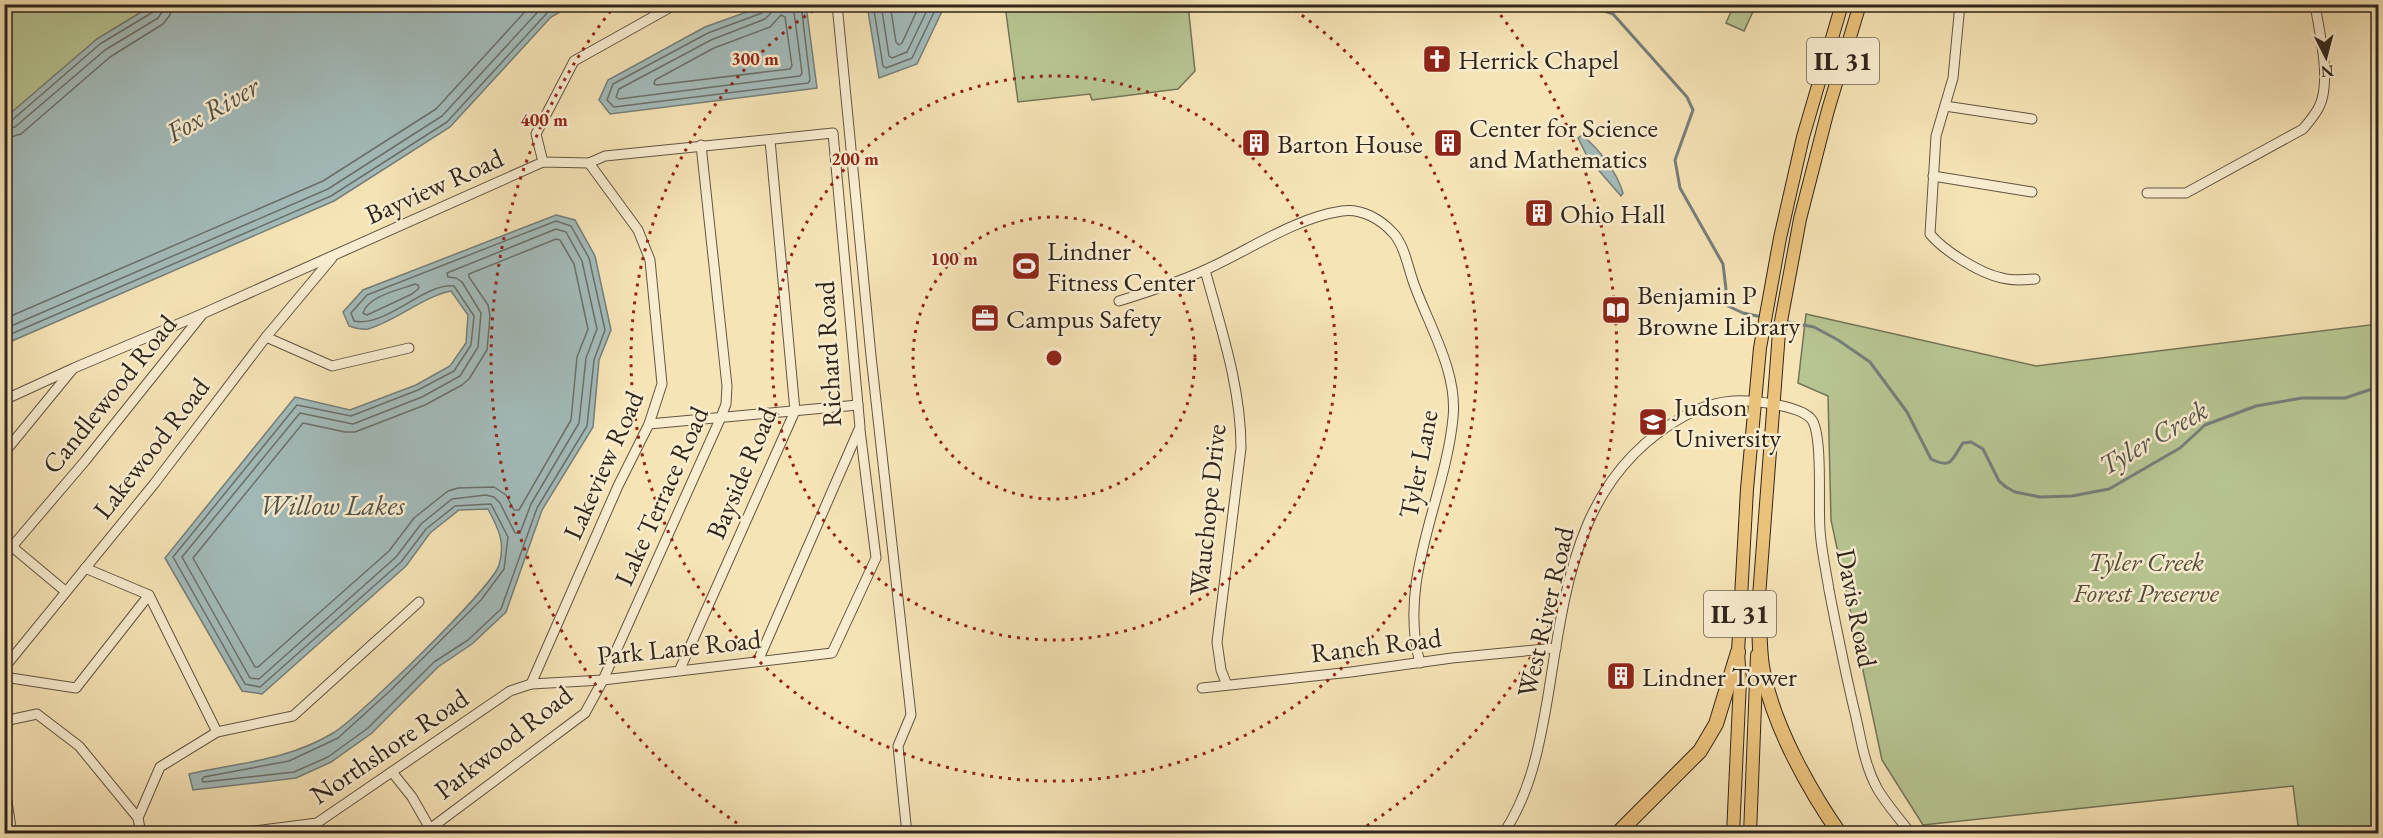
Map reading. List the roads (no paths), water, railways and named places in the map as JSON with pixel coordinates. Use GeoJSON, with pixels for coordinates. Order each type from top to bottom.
{"type":"FeatureCollection","features":[{"type":"Feature","properties":{"kind":"highway"},"geometry":{"type":"LineString","coordinates":[[1759,602],[1763,674],[1773,712],[1821,807],[1840,834]]}},
{"type":"Feature","properties":{"kind":"highway"},"geometry":{"type":"LineString","coordinates":[[1617,834],[1700,751],[1716,724],[1738,652]]}},
{"type":"Feature","properties":{"kind":"main road","name":"IL 31"},"geometry":{"type":"LineString","coordinates":[[1733,834],[1740,681],[1738,652],[1747,489],[1763,330],[1780,238],[1803,137],[1842,4]]}},
{"type":"Feature","properties":{"kind":"main road","name":"IL 31"},"geometry":{"type":"LineString","coordinates":[[1750,834],[1759,602],[1779,332],[1808,187],[1860,4]]}},
{"type":"Feature","properties":{"kind":"street"},"geometry":{"type":"LineString","coordinates":[[543,162],[536,134],[574,61],[676,4]]}},
{"type":"Feature","properties":{"kind":"street"},"geometry":{"type":"LineString","coordinates":[[837,4],[871,356],[911,715],[898,746],[907,834]]}},
{"type":"Feature","properties":{"kind":"street"},"geometry":{"type":"LineString","coordinates":[[1960,4],[1954,67],[1936,136],[1930,234],[1938,244],[1989,275],[2012,280],[2035,279]]}},
{"type":"Feature","properties":{"kind":"street"},"geometry":{"type":"LineString","coordinates":[[2147,192],[2186,193],[2303,129],[2320,105],[2324,90],[2315,4]]}},
{"type":"Feature","properties":{"kind":"street"},"geometry":{"type":"LineString","coordinates":[[1945,106],[2032,119]]}},
{"type":"Feature","properties":{"kind":"street","name":"Bayview Road"},"geometry":{"type":"LineString","coordinates":[[4,400],[543,162],[589,163],[605,156],[833,133]]}},
{"type":"Feature","properties":{"kind":"street","name":"Richard Road"},"geometry":{"type":"LineString","coordinates":[[758,661],[860,427],[833,133]]}},
{"type":"Feature","properties":{"kind":"street","name":"Bayside Road"},"geometry":{"type":"LineString","coordinates":[[680,669],[795,411],[770,140]]}},
{"type":"Feature","properties":{"kind":"street","name":"Lake Terrace Road"},"geometry":{"type":"LineString","coordinates":[[603,680],[726,404],[727,386],[701,145]]}},
{"type":"Feature","properties":{"kind":"street","name":"Lakeview Road"},"geometry":{"type":"LineString","coordinates":[[531,684],[618,486],[649,424],[662,384],[650,260],[638,230],[589,163]]}},
{"type":"Feature","properties":{"kind":"street"},"geometry":{"type":"LineString","coordinates":[[1933,176],[2032,192]]}},
{"type":"Feature","properties":{"kind":"street","name":"Tyler Lane"},"geometry":{"type":"LineString","coordinates":[[1205,270],[1279,232],[1341,211],[1356,211],[1374,218],[1396,236],[1444,361],[1450,382],[1454,416],[1416,582],[1413,604],[1414,639],[1420,663]]}},
{"type":"Feature","properties":{"kind":"street","name":"Lakewood Road"},"geometry":{"type":"LineString","coordinates":[[4,668],[154,484],[266,337],[334,256]]}},
{"type":"Feature","properties":{"kind":"street"},"geometry":{"type":"LineString","coordinates":[[1119,301],[1205,270]]}},
{"type":"Feature","properties":{"kind":"street","name":"Wauchope Drive"},"geometry":{"type":"LineString","coordinates":[[1205,270],[1236,385],[1241,423],[1217,642],[1221,670],[1227,685]]}},
{"type":"Feature","properties":{"kind":"street","name":"Candlewood Road"},"geometry":{"type":"LineString","coordinates":[[4,556],[8,543],[85,461],[202,314]]}},
{"type":"Feature","properties":{"kind":"street"},"geometry":{"type":"LineString","coordinates":[[266,337],[332,366],[410,348]]}},
{"type":"Feature","properties":{"kind":"street"},"geometry":{"type":"LineString","coordinates":[[4,453],[74,368]]}},
{"type":"Feature","properties":{"kind":"street","name":"West River Road"},"geometry":{"type":"LineString","coordinates":[[1503,834],[1522,796],[1535,760],[1575,554],[1599,500],[1620,468],[1662,429],[1696,410],[1732,401],[1772,405]]}},
{"type":"Feature","properties":{"kind":"street"},"geometry":{"type":"LineString","coordinates":[[649,424],[858,405]]}},
{"type":"Feature","properties":{"kind":"street","name":"Davis Road"},"geometry":{"type":"LineString","coordinates":[[1772,405],[1801,412],[1813,421],[1815,427],[1818,443],[1822,548],[1862,747],[1878,789],[1911,834]]}},
{"type":"Feature","properties":{"kind":"street","name":"Park Lane Road"},"geometry":{"type":"LineString","coordinates":[[531,684],[603,680],[680,669],[832,653],[876,558],[860,427]]}},
{"type":"Feature","properties":{"kind":"street"},"geometry":{"type":"LineString","coordinates":[[8,543],[65,591]]}},
{"type":"Feature","properties":{"kind":"street"},"geometry":{"type":"LineString","coordinates":[[85,567],[149,595],[217,732]]}},
{"type":"Feature","properties":{"kind":"street"},"geometry":{"type":"LineString","coordinates":[[4,677],[76,688],[149,595]]}},
{"type":"Feature","properties":{"kind":"street"},"geometry":{"type":"LineString","coordinates":[[138,818],[160,767],[217,732],[293,716],[419,602]]}},
{"type":"Feature","properties":{"kind":"street","name":"Ranch Road"},"geometry":{"type":"LineString","coordinates":[[1202,688],[1556,648]]}},
{"type":"Feature","properties":{"kind":"street","name":"Parkwood Road"},"geometry":{"type":"LineString","coordinates":[[428,832],[585,712],[603,680]]}},
{"type":"Feature","properties":{"kind":"street","name":"Northshore Road"},"geometry":{"type":"LineString","coordinates":[[232,834],[316,824],[510,691],[531,684]]}},
{"type":"Feature","properties":{"kind":"street"},"geometry":{"type":"LineString","coordinates":[[4,721],[37,714],[79,746],[138,818],[141,834]]}},
{"type":"Feature","properties":{"kind":"street"},"geometry":{"type":"LineString","coordinates":[[392,772],[412,797],[428,832]]}},
{"type":"Feature","properties":{"kind":"street"},"geometry":{"type":"LineString","coordinates":[[4,782],[12,834]]}},
{"type":"Feature","properties":{"kind":"water"},"geometry":{"type":"Polygon","coordinates":[[[867,4],[945,5],[917,64],[879,78],[867,4]]]}},
{"type":"Feature","properties":{"kind":"water","name":"Fox River"},"geometry":{"type":"Polygon","coordinates":[[[153,5],[572,5],[551,17],[450,127],[334,201],[5,344],[5,118],[97,39],[153,5]]]}},
{"type":"Feature","properties":{"kind":"water"},"geometry":{"type":"Polygon","coordinates":[[[766,5],[806,5],[817,88],[610,114],[599,100],[608,80],[705,27],[766,5]]]}},
{"type":"Feature","properties":{"kind":"water"},"geometry":{"type":"Polygon","coordinates":[[[1582,135],[1595,147],[1612,169],[1623,193],[1621,196],[1588,158],[1578,138],[1582,135]]]}},
{"type":"Feature","properties":{"kind":"water","name":"Willow Lakes"},"geometry":{"type":"Polygon","coordinates":[[[556,215],[575,220],[595,256],[611,330],[599,360],[593,427],[542,510],[506,612],[472,644],[438,667],[372,733],[331,762],[296,778],[193,790],[189,774],[281,755],[316,742],[347,723],[423,652],[474,599],[499,565],[502,549],[498,529],[488,509],[459,510],[430,533],[406,566],[262,694],[242,691],[165,558],[295,397],[350,410],[416,385],[450,366],[466,343],[468,315],[451,291],[430,298],[379,325],[364,329],[349,326],[343,312],[363,290],[556,215]]]}},
{"type":"Feature","properties":{"kind":"waterway","name":"Tyler Creek"},"geometry":{"type":"LineString","coordinates":[[1585,4],[1613,14],[1687,97],[1693,110],[1675,160],[1680,188],[1723,264],[1728,306],[1743,313],[1762,317]]}},
{"type":"Feature","properties":{"kind":"waterway","name":"Tyler Creek"},"geometry":{"type":"LineString","coordinates":[[1783,321],[1814,327],[1870,362],[1907,412],[1931,459],[1948,463],[1963,443],[1971,442],[1983,449],[1999,481],[2006,487],[2015,492],[2040,497],[2072,496],[2109,489],[2180,448],[2205,425],[2256,406],[2302,398],[2345,398],[2378,387]]}},
{"type":"Feature","properties":{"kind":"place","name":"Herrick Chapel"},"geometry":{"type":"Point","coordinates":[1437,59]}},
{"type":"Feature","properties":{"kind":"place","name":"Barton House"},"geometry":{"type":"Point","coordinates":[1256,143]}},
{"type":"Feature","properties":{"kind":"place","name":"Center for Science and Mathematics"},"geometry":{"type":"Point","coordinates":[1448,143]}},
{"type":"Feature","properties":{"kind":"place","name":"Ohio Hall"},"geometry":{"type":"Point","coordinates":[1539,213]}},
{"type":"Feature","properties":{"kind":"place","name":"Lindner Fitness Center"},"geometry":{"type":"Point","coordinates":[1026,266]}},
{"type":"Feature","properties":{"kind":"place","name":"Benjamin P Browne Library"},"geometry":{"type":"Point","coordinates":[1616,310]}},
{"type":"Feature","properties":{"kind":"place","name":"Campus Safety"},"geometry":{"type":"Point","coordinates":[985,318]}},
{"type":"Feature","properties":{"kind":"place","name":"Judson University"},"geometry":{"type":"Point","coordinates":[1653,422]}},
{"type":"Feature","properties":{"kind":"place","name":"Lindner Tower"},"geometry":{"type":"Point","coordinates":[1621,676]}},
{"type":"Feature","properties":{"kind":"park label","name":"Tyler Creek Forest Preserve"},"geometry":{"type":"Point","coordinates":[2146,576]}}]}
